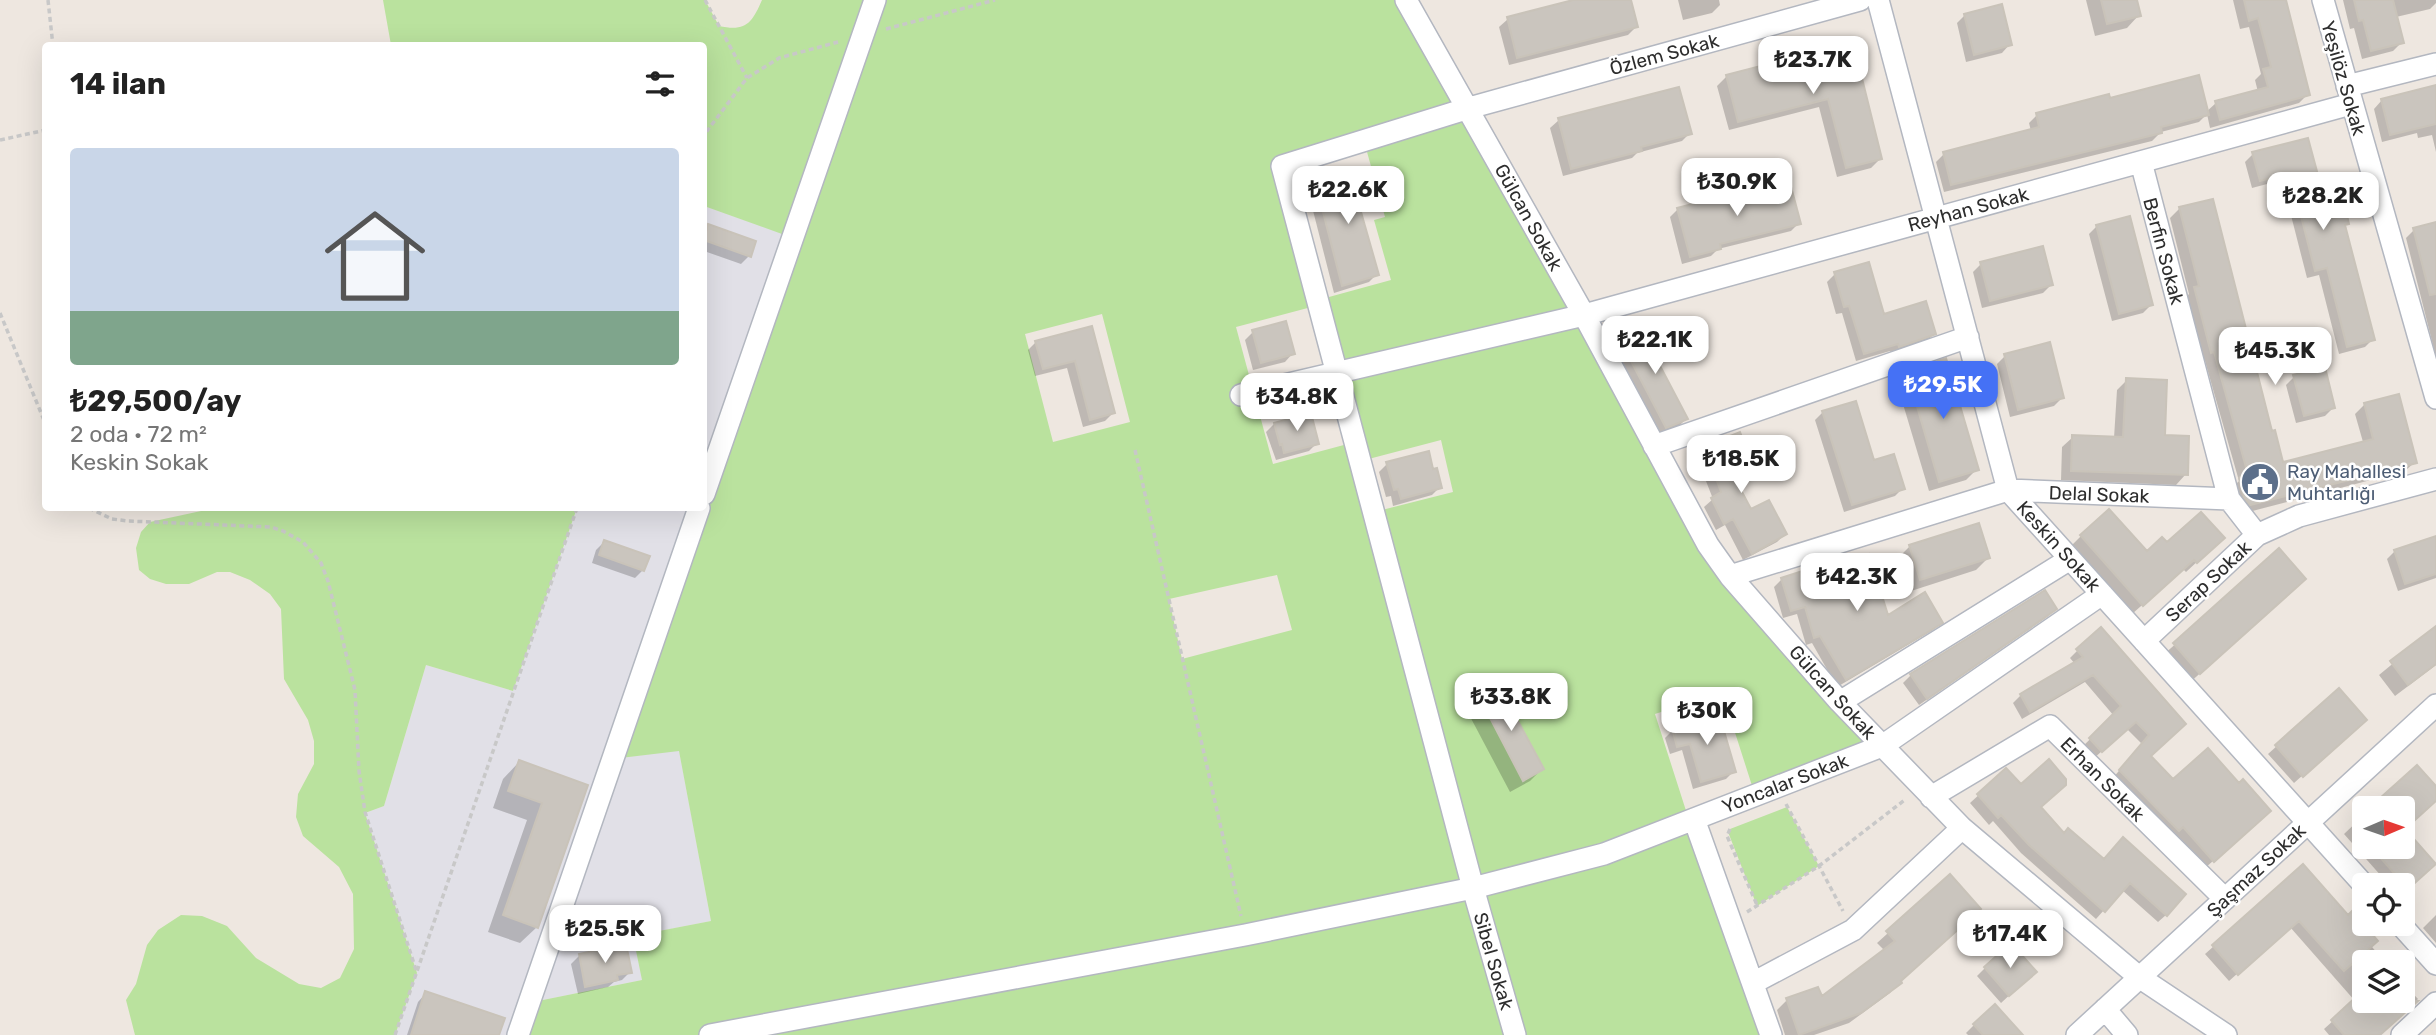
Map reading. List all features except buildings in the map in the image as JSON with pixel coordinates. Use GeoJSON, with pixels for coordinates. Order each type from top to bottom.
{"type":"FeatureCollection","features":[{"type":"Feature","properties":{"kind":"street"},"geometry":{"type":"LineString","coordinates":[[707,485],[875,0]]}},
{"type":"Feature","properties":{"kind":"street","name":"Gülcan Sokak"},"geometry":{"type":"LineString","coordinates":[[1406,0],[1584,315],[1708,545],[1730,576],[1840,702],[1962,828],[2140,977],[2226,1035]]}},
{"type":"Feature","properties":{"kind":"street","name":"Özlem Sokak"},"geometry":{"type":"LineString","coordinates":[[1337,373],[1282,166],[1469,108],[1860,0]]}},
{"type":"Feature","properties":{"kind":"street","name":"Keskin Sokak"},"geometry":{"type":"LineString","coordinates":[[1878,0],[2008,490],[2353,873]]}},
{"type":"Feature","properties":{"kind":"street","name":"Yeşilöz Sokak"},"geometry":{"type":"LineString","coordinates":[[2323,0],[2436,398]]}},
{"type":"Feature","properties":{"kind":"street","name":"Reyhan Sokak"},"geometry":{"type":"LineString","coordinates":[[1241,395],[1584,315],[2141,162],[2436,64]]}},
{"type":"Feature","properties":{"kind":"street","name":"Berfin Sokak"},"geometry":{"type":"LineString","coordinates":[[2141,162],[2229,499],[2257,535]]}},
{"type":"Feature","properties":{"kind":"street"},"geometry":{"type":"LineString","coordinates":[[1654,446],[1968,337]]}},
{"type":"Feature","properties":{"kind":"street","name":"Sibel Sokak"},"geometry":{"type":"LineString","coordinates":[[1337,373],[1473,888],[1515,1035]]}},
{"type":"Feature","properties":{"kind":"street","name":"Serap Sokak"},"geometry":{"type":"LineString","coordinates":[[2144,641],[2257,535],[2299,516],[2436,480]]}},
{"type":"Feature","properties":{"kind":"street","name":"Delal Sokak"},"geometry":{"type":"LineString","coordinates":[[1730,576],[2008,490],[2229,499]]}},
{"type":"Feature","properties":{"kind":"street"},"geometry":{"type":"LineString","coordinates":[[518,1035],[698,511]]}},
{"type":"Feature","properties":{"kind":"street"},"geometry":{"type":"LineString","coordinates":[[1840,702],[2070,559]]}},
{"type":"Feature","properties":{"kind":"street","name":"Yoncalar Sokak"},"geometry":{"type":"LineString","coordinates":[[710,1035],[1245,935],[1473,888],[1604,854],[1882,746],[2102,594]]}},
{"type":"Feature","properties":{"kind":"street","name":"Şaşmaz Sokak"},"geometry":{"type":"LineString","coordinates":[[2077,1035],[2436,705]]}},
{"type":"Feature","properties":{"kind":"street","name":"Erhan Sokak"},"geometry":{"type":"LineString","coordinates":[[1926,792],[2050,726],[2225,899]]}},
{"type":"Feature","properties":{"kind":"street"},"geometry":{"type":"LineString","coordinates":[[1693,819],[1771,1035]]}},
{"type":"Feature","properties":{"kind":"street"},"geometry":{"type":"LineString","coordinates":[[1753,983],[1853,930],[1962,828]]}},
{"type":"Feature","properties":{"kind":"street"},"geometry":{"type":"LineString","coordinates":[[2411,936],[2436,964]]}},
{"type":"Feature","properties":{"kind":"street"},"geometry":{"type":"LineString","coordinates":[[2402,1035],[2436,1003]]}},
{"type":"Feature","properties":{"kind":"street"},"geometry":{"type":"LineString","coordinates":[[2105,1009],[2127,1035]]}},
{"type":"Feature","properties":{"kind":"path"},"geometry":{"type":"LineString","coordinates":[[48,0],[53,42]]}},
{"type":"Feature","properties":{"kind":"path"},"geometry":{"type":"LineString","coordinates":[[705,0],[747,78]]}},
{"type":"Feature","properties":{"kind":"path"},"geometry":{"type":"LineString","coordinates":[[0,140],[42,131]]}},
{"type":"Feature","properties":{"kind":"path"},"geometry":{"type":"LineString","coordinates":[[0,313],[42,415]]}},
{"type":"Feature","properties":{"kind":"path"},"geometry":{"type":"LineString","coordinates":[[1135,450],[1245,935]]}},
{"type":"Feature","properties":{"kind":"path"},"geometry":{"type":"LineString","coordinates":[[96,511],[113,519],[128,521],[271,527],[293,536],[313,552],[328,581],[352,674],[365,813],[417,972]]}},
{"type":"Feature","properties":{"kind":"path"},"geometry":{"type":"LineString","coordinates":[[395,1035],[576,511]]}},
{"type":"Feature","properties":{"kind":"path"},"geometry":{"type":"LineString","coordinates":[[1777,786],[1853,930]]}},
{"type":"Feature","properties":{"kind":"path"},"geometry":{"type":"LineString","coordinates":[[1731,923],[1926,792]]}},
{"type":"Feature","properties":{"kind":"path"},"geometry":{"type":"LineString","coordinates":[[1776,811],[1787,807]]}},
{"type":"Feature","properties":{"kind":"path"},"geometry":{"type":"LineString","coordinates":[[1741,825],[1730,829],[1727,836],[1757,906]]}},
{"type":"Feature","properties":{"kind":"shaded area"},"geometry":{"type":"Polygon","coordinates":[[[707,207],[793,237],[707,485],[707,207]]]}},
{"type":"Feature","properties":{"kind":"shaded area"},"geometry":{"type":"Polygon","coordinates":[[[576,511],[698,511],[613,759],[679,750],[711,921],[634,936],[642,980],[528,1003],[518,1035],[395,1035],[417,972],[365,813],[384,806],[426,665],[513,691],[576,511]]]}},
{"type":"Feature","properties":{"kind":"green space"},"geometry":{"type":"Polygon","coordinates":[[[383,0],[705,0],[719,26],[736,28],[751,20],[762,0],[1406,0],[1708,545],[1882,746],[1755,795],[1722,692],[1655,714],[1689,820],[1771,1035],[518,1035],[528,1003],[642,980],[633,936],[711,921],[679,751],[612,759],[698,511],[707,511],[707,486],[793,238],[707,207],[707,42],[390,42],[383,0]],[[1364,141],[1283,166],[1318,300],[1391,280],[1374,220],[1385,217],[1364,141]],[[1319,305],[1236,327],[1273,464],[1355,442],[1319,305]],[[1102,314],[1025,334],[1053,442],[1130,422],[1102,314]],[[1441,440],[1361,461],[1374,512],[1453,492],[1441,440]],[[1277,575],[1169,599],[1182,659],[1292,630],[1277,575]]]}},
{"type":"Feature","properties":{"kind":"green space"},"geometry":{"type":"Polygon","coordinates":[[[201,511],[576,511],[513,691],[426,665],[384,806],[365,813],[417,973],[395,1035],[135,1035],[126,1000],[136,984],[147,945],[158,930],[181,915],[202,916],[227,926],[256,958],[299,984],[321,988],[340,978],[354,949],[353,894],[339,867],[303,836],[296,817],[298,794],[314,764],[314,741],[308,720],[284,679],[281,609],[270,594],[250,580],[230,572],[217,572],[189,584],[166,584],[150,579],[139,570],[136,548],[141,532],[150,522],[201,511]]]}},
{"type":"Feature","properties":{"kind":"green space"},"geometry":{"type":"Polygon","coordinates":[[[1787,807],[1819,866],[1757,906],[1728,832],[1787,807]]]}},
{"type":"Feature","properties":{"kind":"place","name":"Ray Mahallesi Muhtarlığı"},"geometry":{"type":"Point","coordinates":[2260,482]}}]}
